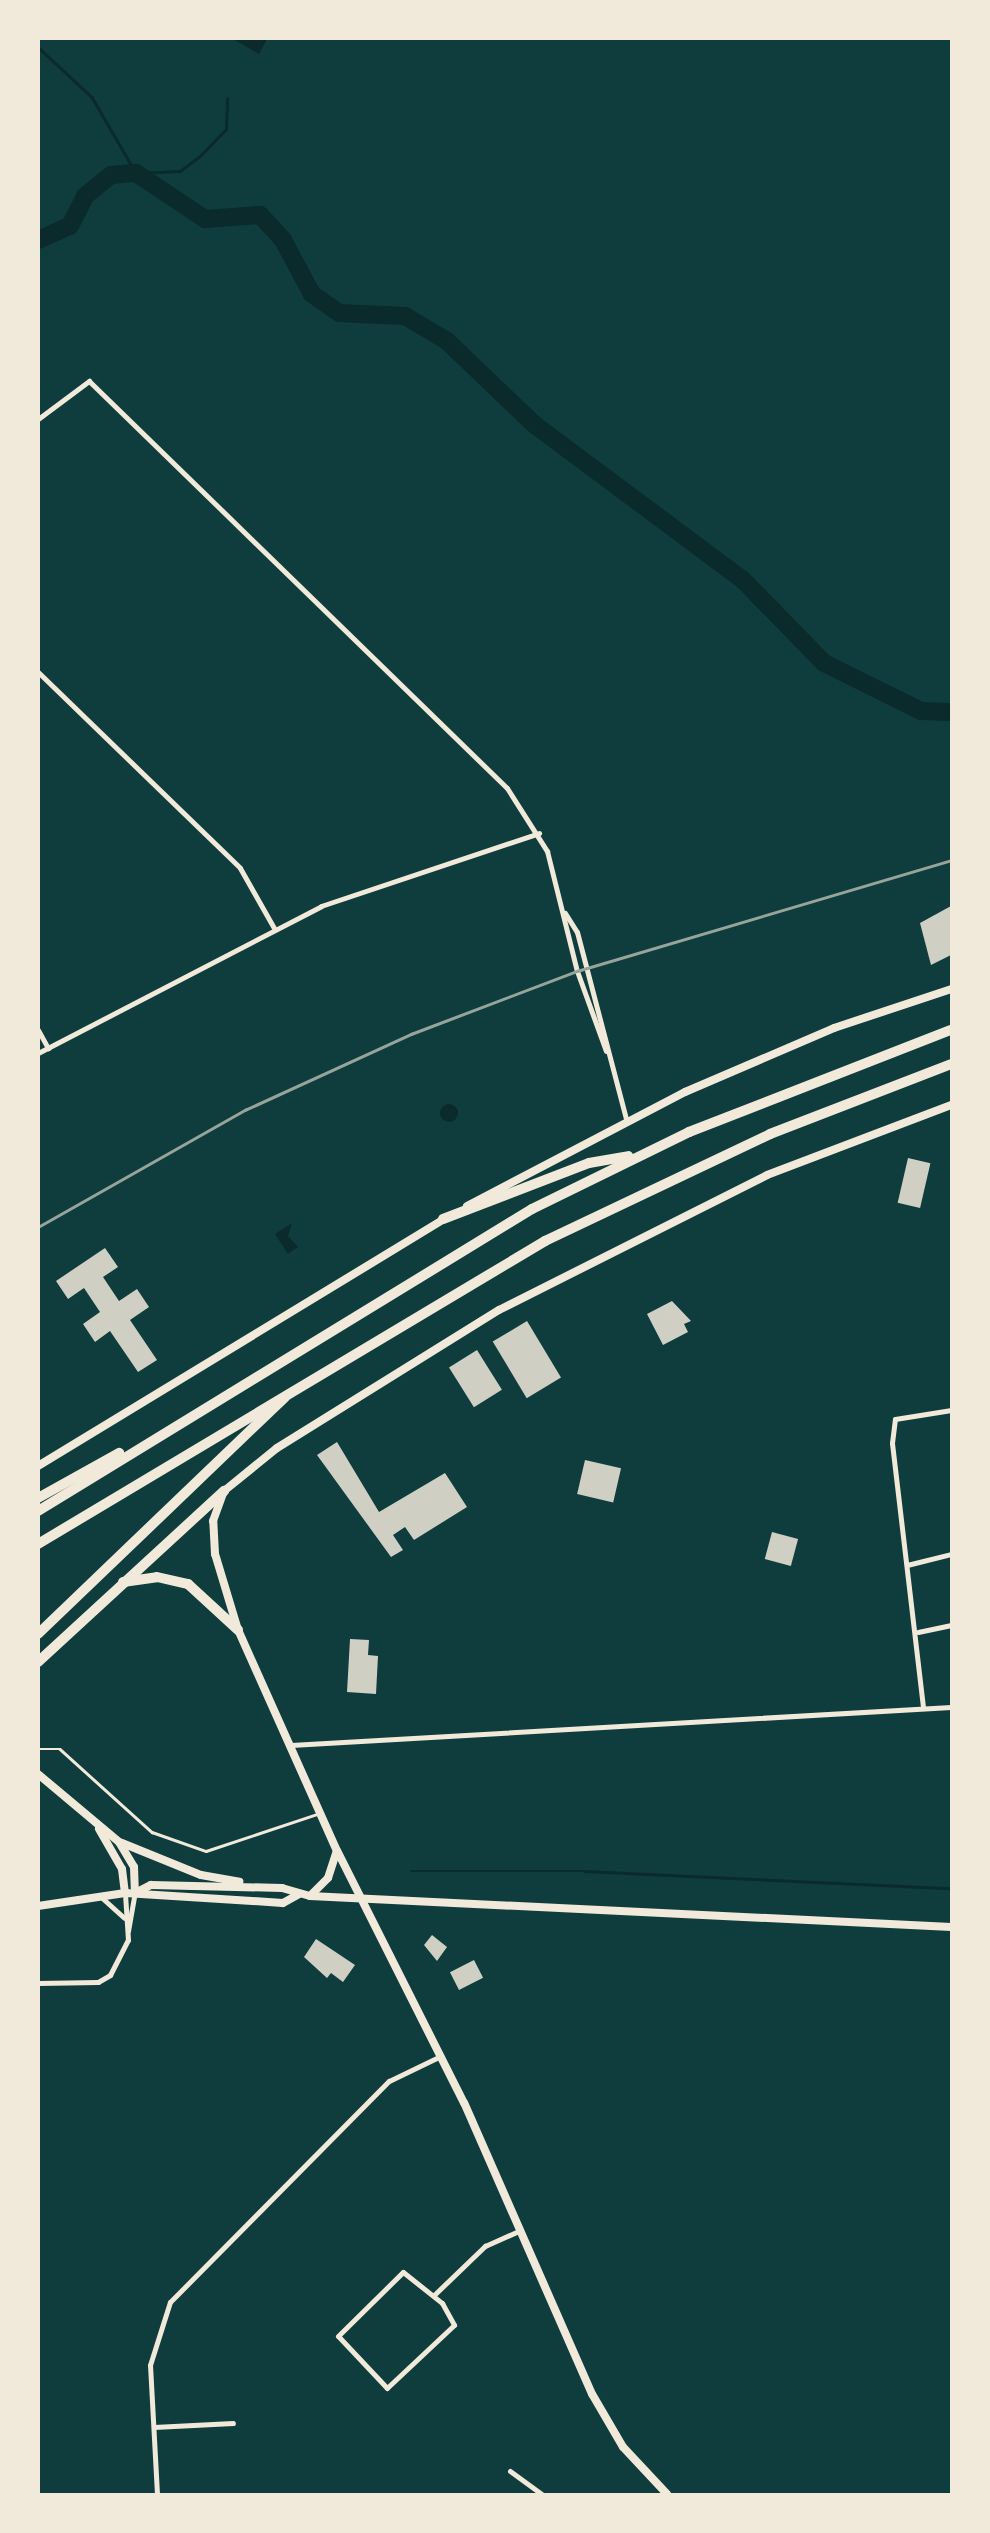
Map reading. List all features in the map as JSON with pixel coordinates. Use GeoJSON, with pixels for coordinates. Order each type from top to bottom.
{"type":"FeatureCollection","features":[{"type":"Feature","properties":{"kind":"highway"},"geometry":{"type":"LineString","coordinates":[[38,1511],[420,1273],[641,1154],[827,1074],[951,1030]]}},
{"type":"Feature","properties":{"kind":"highway"},"geometry":{"type":"LineString","coordinates":[[38,1544],[297,1385],[628,1199],[770,1134],[951,1064]]}},
{"type":"Feature","properties":{"kind":"highway"},"geometry":{"type":"LineString","coordinates":[[443,1219],[589,1163],[641,1154]]}},
{"type":"Feature","properties":{"kind":"highway"},"geometry":{"type":"LineString","coordinates":[[38,1634],[297,1385]]}},
{"type":"Feature","properties":{"kind":"highway"},"geometry":{"type":"LineString","coordinates":[[38,1498],[211,1404]]}},
{"type":"Feature","properties":{"kind":"highway"},"geometry":{"type":"LineString","coordinates":[[38,1662],[224,1491]]}},
{"type":"Feature","properties":{"kind":"highway"},"geometry":{"type":"LineString","coordinates":[[121,1583],[157,1577],[188,1584],[238,1630]]}},
{"type":"Feature","properties":{"kind":"main road"},"geometry":{"type":"LineString","coordinates":[[38,1466],[443,1219],[626,1119],[800,1041],[951,989]]}},
{"type":"Feature","properties":{"kind":"main road"},"geometry":{"type":"LineString","coordinates":[[667,2494],[606,2420],[441,2056],[364,1897],[337,1851],[238,1630],[213,1537],[224,1491],[337,1409],[564,1274],[767,1175],[951,1105]]}},
{"type":"Feature","properties":{"kind":"main road"},"geometry":{"type":"LineString","coordinates":[[38,1774],[97,1827],[119,1842],[201,1875],[310,1896],[951,1927]]}},
{"type":"Feature","properties":{"kind":"main road"},"geometry":{"type":"LineString","coordinates":[[97,1827],[122,1869],[125,1893]]}},
{"type":"Feature","properties":{"kind":"main road"},"geometry":{"type":"LineString","coordinates":[[119,1842],[134,1867],[135,1893]]}},
{"type":"Feature","properties":{"kind":"main road"},"geometry":{"type":"LineString","coordinates":[[310,1896],[328,1878],[337,1851]]}},
{"type":"Feature","properties":{"kind":"main road"},"geometry":{"type":"LineString","coordinates":[[135,1893],[151,1885],[264,1887]]}},
{"type":"Feature","properties":{"kind":"main road"},"geometry":{"type":"LineString","coordinates":[[38,1906],[125,1893],[283,1903],[299,1894]]}},
{"type":"Feature","properties":{"kind":"street"},"geometry":{"type":"LineString","coordinates":[[38,419],[89,381],[483,763],[539,833],[626,1119]]}},
{"type":"Feature","properties":{"kind":"street"},"geometry":{"type":"LineString","coordinates":[[38,672],[226,853],[251,882],[274,928]]}},
{"type":"Feature","properties":{"kind":"street"},"geometry":{"type":"LineString","coordinates":[[38,1053],[274,928],[321,906],[539,833]]}},
{"type":"Feature","properties":{"kind":"street"},"geometry":{"type":"LineString","coordinates":[[563,911],[577,932],[606,1051]]}},
{"type":"Feature","properties":{"kind":"street"},"geometry":{"type":"LineString","coordinates":[[38,1030],[48,1048]]}},
{"type":"Feature","properties":{"kind":"street"},"geometry":{"type":"LineString","coordinates":[[923,1707],[918,1632],[892,1443],[895,1419],[951,1410]]}},
{"type":"Feature","properties":{"kind":"street"},"geometry":{"type":"LineString","coordinates":[[907,1565],[951,1555]]}},
{"type":"Feature","properties":{"kind":"street"},"geometry":{"type":"LineString","coordinates":[[918,1632],[951,1625]]}},
{"type":"Feature","properties":{"kind":"street"},"geometry":{"type":"LineString","coordinates":[[291,1745],[951,1707]]}},
{"type":"Feature","properties":{"kind":"street"},"geometry":{"type":"LineString","coordinates":[[125,1893],[125,1920],[128,1931]]}},
{"type":"Feature","properties":{"kind":"street"},"geometry":{"type":"LineString","coordinates":[[125,1904],[135,1893]]}},
{"type":"Feature","properties":{"kind":"street"},"geometry":{"type":"LineString","coordinates":[[38,1983],[98,1982],[110,1975],[126,1953],[135,1893]]}},
{"type":"Feature","properties":{"kind":"street"},"geometry":{"type":"LineString","coordinates":[[98,1896],[125,1920]]}},
{"type":"Feature","properties":{"kind":"street"},"geometry":{"type":"LineString","coordinates":[[157,2494],[152,2350],[176,2292],[399,2073],[441,2056]]}},
{"type":"Feature","properties":{"kind":"street"},"geometry":{"type":"LineString","coordinates":[[434,2295],[485,2246],[519,2231]]}},
{"type":"Feature","properties":{"kind":"street"},"geometry":{"type":"LineString","coordinates":[[402,2272],[434,2295],[454,2325],[387,2388],[338,2336],[402,2272]]}},
{"type":"Feature","properties":{"kind":"street"},"geometry":{"type":"LineString","coordinates":[[154,2427],[233,2423]]}},
{"type":"Feature","properties":{"kind":"street"},"geometry":{"type":"LineString","coordinates":[[510,2471],[542,2494]]}},
{"type":"Feature","properties":{"kind":"lane"},"geometry":{"type":"LineString","coordinates":[[38,1749],[60,1749],[152,1832],[206,1851],[320,1812]]}},
{"type":"Feature","properties":{"kind":"water"},"geometry":{"type":"Polygon","coordinates":[[[233,39],[267,39],[259,54],[233,39]]]}},
{"type":"Feature","properties":{"kind":"water"},"geometry":{"type":"Polygon","coordinates":[[[449,1104],[455,1107],[458,1113],[455,1119],[449,1122],[443,1119],[440,1113],[443,1107],[449,1104]]]}},
{"type":"Feature","properties":{"kind":"water"},"geometry":{"type":"Polygon","coordinates":[[[292,1223],[288,1236],[298,1247],[288,1254],[275,1234],[292,1223]]]}},
{"type":"Feature","properties":{"kind":"building"},"geometry":{"type":"Polygon","coordinates":[[[951,906],[951,955],[931,965],[920,923],[951,906]]]}},
{"type":"Feature","properties":{"kind":"building"},"geometry":{"type":"Polygon","coordinates":[[[908,1158],[930,1163],[920,1208],[898,1203],[908,1158]]]}},
{"type":"Feature","properties":{"kind":"building"},"geometry":{"type":"Polygon","coordinates":[[[105,1248],[118,1267],[103,1277],[119,1301],[137,1289],[149,1307],[130,1320],[157,1360],[138,1372],[110,1331],[95,1342],[83,1324],[100,1312],[84,1288],[68,1299],[56,1281],[105,1248]]]}},
{"type":"Feature","properties":{"kind":"building"},"geometry":{"type":"Polygon","coordinates":[[[672,1301],[691,1321],[684,1324],[688,1332],[663,1345],[647,1314],[672,1301]]]}},
{"type":"Feature","properties":{"kind":"building"},"geometry":{"type":"Polygon","coordinates":[[[527,1321],[561,1378],[527,1398],[493,1342],[527,1321]]]}},
{"type":"Feature","properties":{"kind":"building"},"geometry":{"type":"Polygon","coordinates":[[[477,1350],[502,1390],[474,1407],[449,1367],[477,1350]]]}},
{"type":"Feature","properties":{"kind":"building"},"geometry":{"type":"Polygon","coordinates":[[[337,1442],[379,1512],[445,1473],[467,1507],[414,1540],[405,1527],[393,1535],[403,1550],[391,1557],[317,1455],[337,1442]]]}},
{"type":"Feature","properties":{"kind":"building"},"geometry":{"type":"Polygon","coordinates":[[[585,1460],[621,1468],[613,1502],[577,1494],[585,1460]]]}},
{"type":"Feature","properties":{"kind":"building"},"geometry":{"type":"Polygon","coordinates":[[[772,1532],[798,1539],[791,1566],[765,1559],[772,1532]]]}},
{"type":"Feature","properties":{"kind":"building"},"geometry":{"type":"Polygon","coordinates":[[[350,1639],[369,1640],[368,1655],[378,1656],[376,1694],[347,1692],[350,1639]]]}},
{"type":"Feature","properties":{"kind":"building"},"geometry":{"type":"Polygon","coordinates":[[[432,1935],[447,1947],[437,1961],[424,1945],[432,1935]]]}},
{"type":"Feature","properties":{"kind":"building"},"geometry":{"type":"Polygon","coordinates":[[[316,1939],[355,1965],[343,1982],[331,1973],[327,1978],[304,1957],[316,1939]]]}},
{"type":"Feature","properties":{"kind":"building"},"geometry":{"type":"Polygon","coordinates":[[[474,1960],[483,1978],[459,1990],[450,1972],[474,1960]]]}},
{"type":"Feature","properties":{"kind":"waterway"},"geometry":{"type":"LineString","coordinates":[[38,47],[92,97],[136,173],[180,171],[200,156],[226,129],[227,99]]}},
{"type":"Feature","properties":{"kind":"waterway"},"geometry":{"type":"LineString","coordinates":[[38,240],[70,226],[85,196],[111,175],[136,173],[205,219],[260,215],[283,240],[312,294],[339,313],[405,316],[447,341],[535,425],[743,580],[824,663],[921,711],[951,712]]}},
{"type":"Feature","properties":{"kind":"waterway"},"geometry":{"type":"LineString","coordinates":[[411,1871],[584,1871],[951,1888]]}},
{"type":"Feature","properties":{"kind":"railway"},"geometry":{"type":"LineString","coordinates":[[38,1227],[245,1110],[411,1034],[577,971],[951,860]]}}]}
